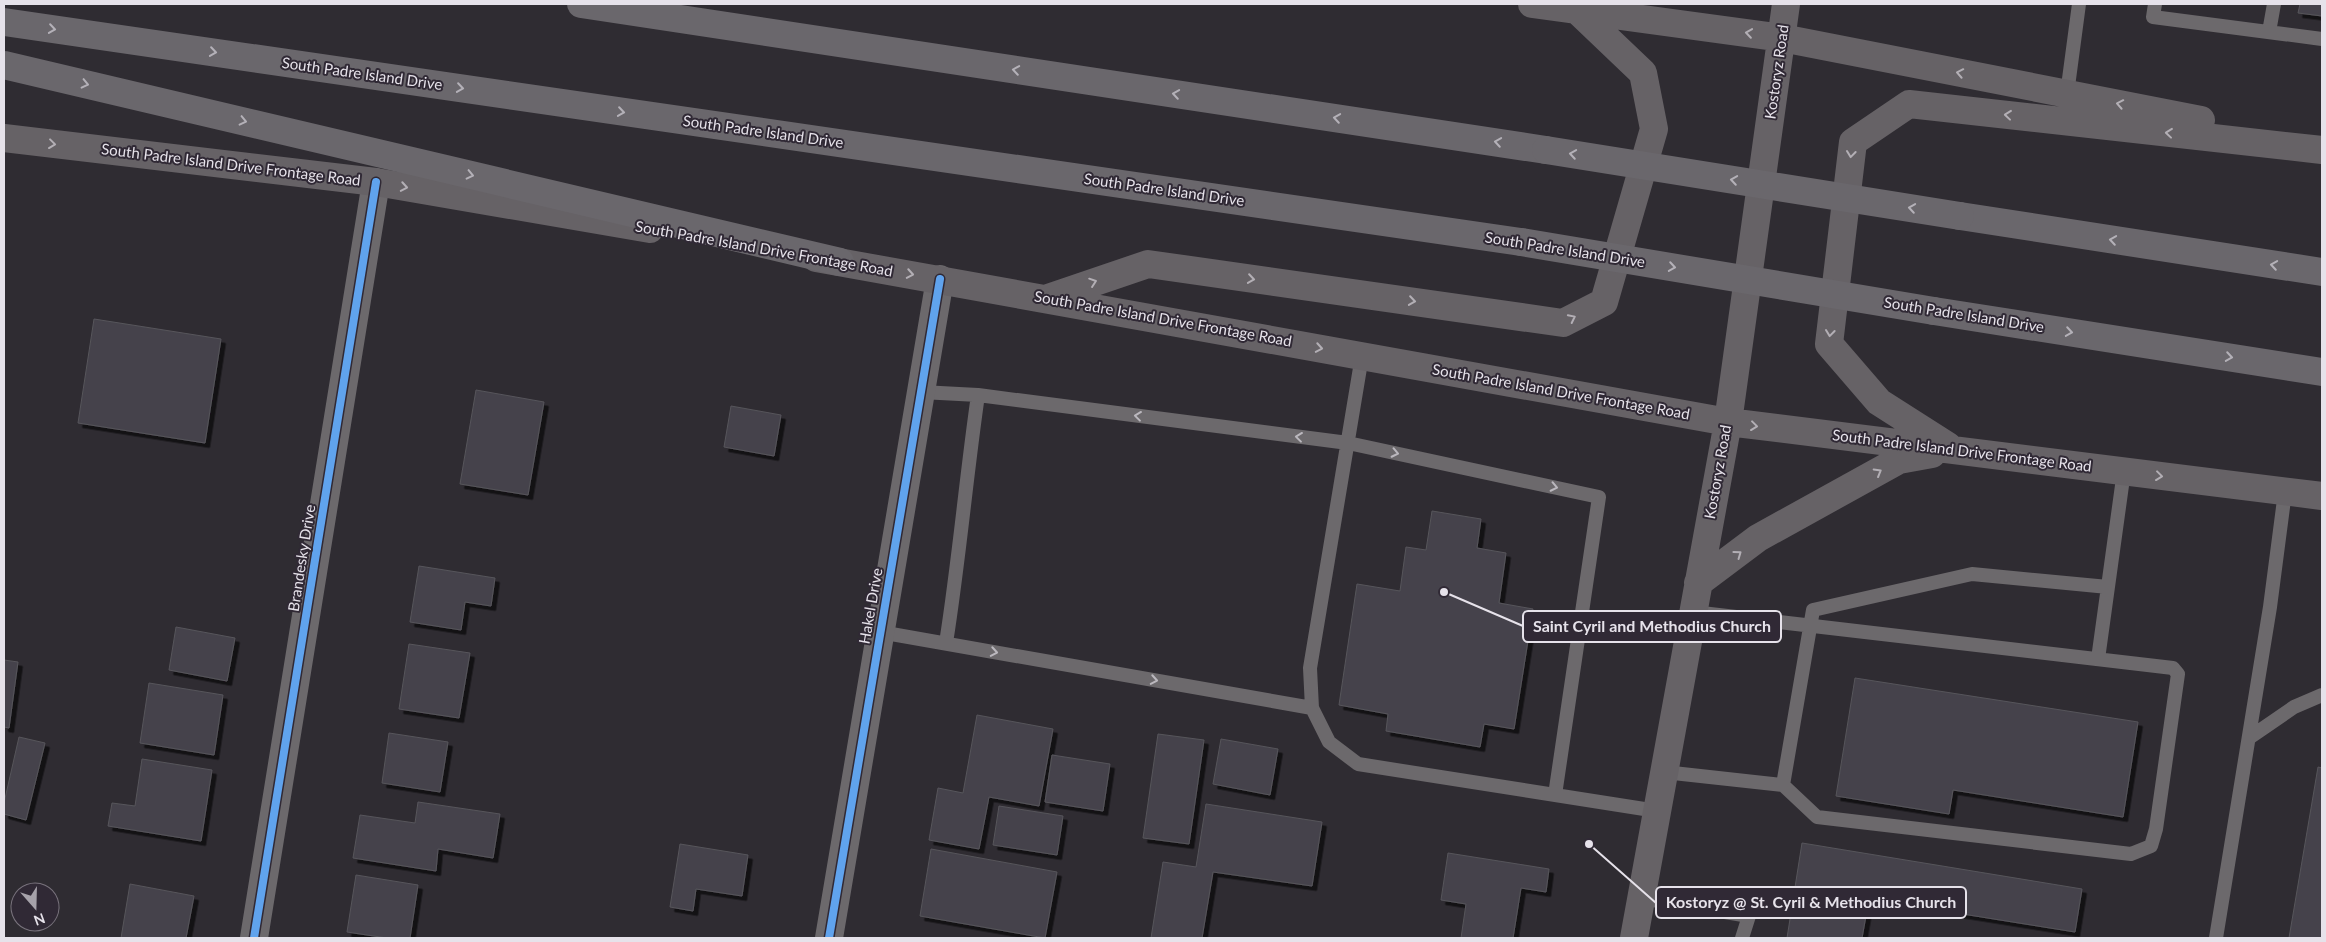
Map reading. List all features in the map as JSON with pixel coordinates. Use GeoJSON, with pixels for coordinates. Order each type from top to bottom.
{"type":"FeatureCollection","features":[{"type":"Feature","properties":{"kind":"highway"},"geometry":{"type":"LineString","coordinates":[[581,4],[1546,150],[2322,272]]}},
{"type":"Feature","properties":{"kind":"highway","name":"South Padre Island Drive"},"geometry":{"type":"LineString","coordinates":[[4,22],[1520,242],[1934,311],[2322,372]]}},
{"type":"Feature","properties":{"kind":"highway"},"geometry":{"type":"LineString","coordinates":[[4,65],[840,262]]}},
{"type":"Feature","properties":{"kind":"main road","name":"Kostoryz Road"},"geometry":{"type":"LineString","coordinates":[[1634,938],[1728,422],[1786,4]]}},
{"type":"Feature","properties":{"kind":"main road"},"geometry":{"type":"LineString","coordinates":[[1556,6],[1782,38],[2322,144]]}},
{"type":"Feature","properties":{"kind":"main road"},"geometry":{"type":"LineString","coordinates":[[1047,298],[1148,264],[1563,323],[1604,302],[1654,129],[1642,73],[1556,6]]}},
{"type":"Feature","properties":{"kind":"main road"},"geometry":{"type":"LineString","coordinates":[[1956,450],[1879,402],[1829,344],[1853,142],[1909,104],[2322,150]]}},
{"type":"Feature","properties":{"kind":"main road","name":"South Padre Island Drive Frontage Road"},"geometry":{"type":"LineString","coordinates":[[4,138],[376,182],[940,279],[1728,422],[2322,496]]}},
{"type":"Feature","properties":{"kind":"main road"},"geometry":{"type":"LineString","coordinates":[[1698,583],[1758,538],[1899,460],[1956,450]]}},
{"type":"Feature","properties":{"kind":"street","name":"Brandesky Drive"},"geometry":{"type":"LineString","coordinates":[[254,938],[376,182]]}},
{"type":"Feature","properties":{"kind":"street","name":"Hakel Drive"},"geometry":{"type":"LineString","coordinates":[[829,938],[940,279]]}},
{"type":"Feature","properties":{"kind":"lane"},"geometry":{"type":"LineString","coordinates":[[2067,94],[2079,4]]}},
{"type":"Feature","properties":{"kind":"lane"},"geometry":{"type":"LineString","coordinates":[[2155,4],[2153,17],[2322,39]]}},
{"type":"Feature","properties":{"kind":"lane"},"geometry":{"type":"LineString","coordinates":[[2269,32],[2274,4]]}},
{"type":"Feature","properties":{"kind":"lane"},"geometry":{"type":"LineString","coordinates":[[1362,356],[1310,668],[1312,708],[1329,742],[1358,764],[1656,811]]}},
{"type":"Feature","properties":{"kind":"lane"},"geometry":{"type":"LineString","coordinates":[[921,392],[978,395],[1348,443],[1599,497],[1555,795]]}},
{"type":"Feature","properties":{"kind":"lane"},"geometry":{"type":"LineString","coordinates":[[946,643],[959,565],[966,479],[978,395]]}},
{"type":"Feature","properties":{"kind":"lane"},"geometry":{"type":"LineString","coordinates":[[2098,659],[2124,471]]}},
{"type":"Feature","properties":{"kind":"lane"},"geometry":{"type":"LineString","coordinates":[[2216,938],[2270,607],[2285,492]]}},
{"type":"Feature","properties":{"kind":"lane"},"geometry":{"type":"LineString","coordinates":[[1782,786],[1813,610],[1972,574],[2108,587]]}},
{"type":"Feature","properties":{"kind":"lane"},"geometry":{"type":"LineString","coordinates":[[1664,772],[1782,786],[1817,816],[2131,854],[2151,846],[2156,829],[2178,674],[2173,668],[1693,612]]}},
{"type":"Feature","properties":{"kind":"lane"},"geometry":{"type":"LineString","coordinates":[[880,632],[1312,708]]}},
{"type":"Feature","properties":{"kind":"lane"},"geometry":{"type":"LineString","coordinates":[[2249,738],[2294,706],[2322,695]]}},
{"type":"Feature","properties":{"kind":"lane"},"geometry":{"type":"LineString","coordinates":[[1641,898],[1749,916],[1742,938]]}},
{"type":"Feature","properties":{"kind":"building"},"geometry":{"type":"Polygon","coordinates":[[[2300,4],[2322,4],[2322,16],[2298,13],[2300,4]]]}},
{"type":"Feature","properties":{"kind":"building"},"geometry":{"type":"Polygon","coordinates":[[[94,319],[221,339],[205,443],[78,423],[94,319]]]}},
{"type":"Feature","properties":{"kind":"building"},"geometry":{"type":"Polygon","coordinates":[[[476,390],[544,402],[528,495],[460,484],[476,390]]]}},
{"type":"Feature","properties":{"kind":"building"},"geometry":{"type":"Polygon","coordinates":[[[731,406],[781,415],[774,456],[724,447],[731,406]]]}},
{"type":"Feature","properties":{"kind":"building"},"geometry":{"type":"Polygon","coordinates":[[[1432,511],[1481,519],[1477,548],[1506,553],[1499,603],[1533,609],[1514,729],[1484,724],[1480,747],[1386,731],[1388,714],[1339,705],[1357,584],[1400,591],[1406,547],[1426,550],[1432,511]]]}},
{"type":"Feature","properties":{"kind":"building"},"geometry":{"type":"Polygon","coordinates":[[[419,566],[495,578],[491,606],[465,602],[461,630],[410,622],[419,566]]]}},
{"type":"Feature","properties":{"kind":"building"},"geometry":{"type":"Polygon","coordinates":[[[176,627],[235,638],[227,681],[169,670],[176,627]]]}},
{"type":"Feature","properties":{"kind":"building"},"geometry":{"type":"Polygon","coordinates":[[[409,644],[470,653],[459,718],[399,709],[409,644]]]}},
{"type":"Feature","properties":{"kind":"building"},"geometry":{"type":"Polygon","coordinates":[[[4,660],[18,662],[9,728],[4,727],[4,660]]]}},
{"type":"Feature","properties":{"kind":"building"},"geometry":{"type":"Polygon","coordinates":[[[1855,678],[2138,722],[2123,817],[1953,790],[1949,814],[1836,796],[1855,678]]]}},
{"type":"Feature","properties":{"kind":"building"},"geometry":{"type":"Polygon","coordinates":[[[149,683],[223,695],[214,755],[140,743],[149,683]]]}},
{"type":"Feature","properties":{"kind":"building"},"geometry":{"type":"Polygon","coordinates":[[[977,715],[1053,729],[1039,806],[989,797],[979,849],[929,840],[938,788],[963,793],[977,715]]]}},
{"type":"Feature","properties":{"kind":"building"},"geometry":{"type":"Polygon","coordinates":[[[389,733],[448,742],[440,792],[382,783],[389,733]]]}},
{"type":"Feature","properties":{"kind":"building"},"geometry":{"type":"Polygon","coordinates":[[[1158,734],[1204,740],[1189,844],[1143,838],[1158,734]]]}},
{"type":"Feature","properties":{"kind":"building"},"geometry":{"type":"Polygon","coordinates":[[[19,737],[45,743],[26,820],[4,814],[4,803],[19,737]]]}},
{"type":"Feature","properties":{"kind":"building"},"geometry":{"type":"Polygon","coordinates":[[[1221,739],[1278,749],[1270,795],[1213,784],[1221,739]]]}},
{"type":"Feature","properties":{"kind":"building"},"geometry":{"type":"Polygon","coordinates":[[[1052,755],[1110,764],[1103,811],[1045,802],[1052,755]]]}},
{"type":"Feature","properties":{"kind":"building"},"geometry":{"type":"Polygon","coordinates":[[[142,759],[212,770],[201,841],[108,826],[112,803],[135,806],[142,759]]]}},
{"type":"Feature","properties":{"kind":"building"},"geometry":{"type":"Polygon","coordinates":[[[2318,767],[2322,768],[2322,938],[2289,938],[2318,767]]]}},
{"type":"Feature","properties":{"kind":"building"},"geometry":{"type":"Polygon","coordinates":[[[418,802],[500,814],[493,858],[438,849],[436,871],[353,858],[360,815],[415,823],[418,802]]]}},
{"type":"Feature","properties":{"kind":"building"},"geometry":{"type":"Polygon","coordinates":[[[1206,804],[1322,822],[1312,886],[1213,872],[1202,938],[1151,938],[1163,862],[1196,867],[1206,804]]]}},
{"type":"Feature","properties":{"kind":"building"},"geometry":{"type":"Polygon","coordinates":[[[999,806],[1063,816],[1057,855],[993,845],[999,806]]]}},
{"type":"Feature","properties":{"kind":"building"},"geometry":{"type":"Polygon","coordinates":[[[1802,843],[2082,889],[2075,932],[1869,899],[1862,938],[1787,938],[1802,843]]]}},
{"type":"Feature","properties":{"kind":"building"},"geometry":{"type":"Polygon","coordinates":[[[680,844],[748,855],[742,896],[696,889],[693,911],[670,907],[680,844]]]}},
{"type":"Feature","properties":{"kind":"building"},"geometry":{"type":"Polygon","coordinates":[[[931,849],[1057,872],[1045,938],[920,916],[931,849]]]}},
{"type":"Feature","properties":{"kind":"building"},"geometry":{"type":"Polygon","coordinates":[[[1448,853],[1549,869],[1546,892],[1521,888],[1513,938],[1461,938],[1466,904],[1441,900],[1448,853]]]}},
{"type":"Feature","properties":{"kind":"building"},"geometry":{"type":"Polygon","coordinates":[[[356,875],[418,885],[410,938],[387,938],[347,932],[356,875]]]}},
{"type":"Feature","properties":{"kind":"building"},"geometry":{"type":"Polygon","coordinates":[[[130,884],[194,896],[186,938],[121,938],[130,884]]]}},
{"type":"Feature","properties":{"kind":"cycle path"},"geometry":{"type":"LineString","coordinates":[[254,938],[376,182]]}},
{"type":"Feature","properties":{"kind":"cycle path"},"geometry":{"type":"LineString","coordinates":[[829,938],[940,279]]}},
{"type":"Feature","properties":{"kind":"place","name":"Saint Cyril and Methodius Church"},"geometry":{"type":"Point","coordinates":[1444,592]}},
{"type":"Feature","properties":{"kind":"place","name":"Kostoryz @ St. Cyril & Methodius Church"},"geometry":{"type":"Point","coordinates":[1589,844]}}]}
